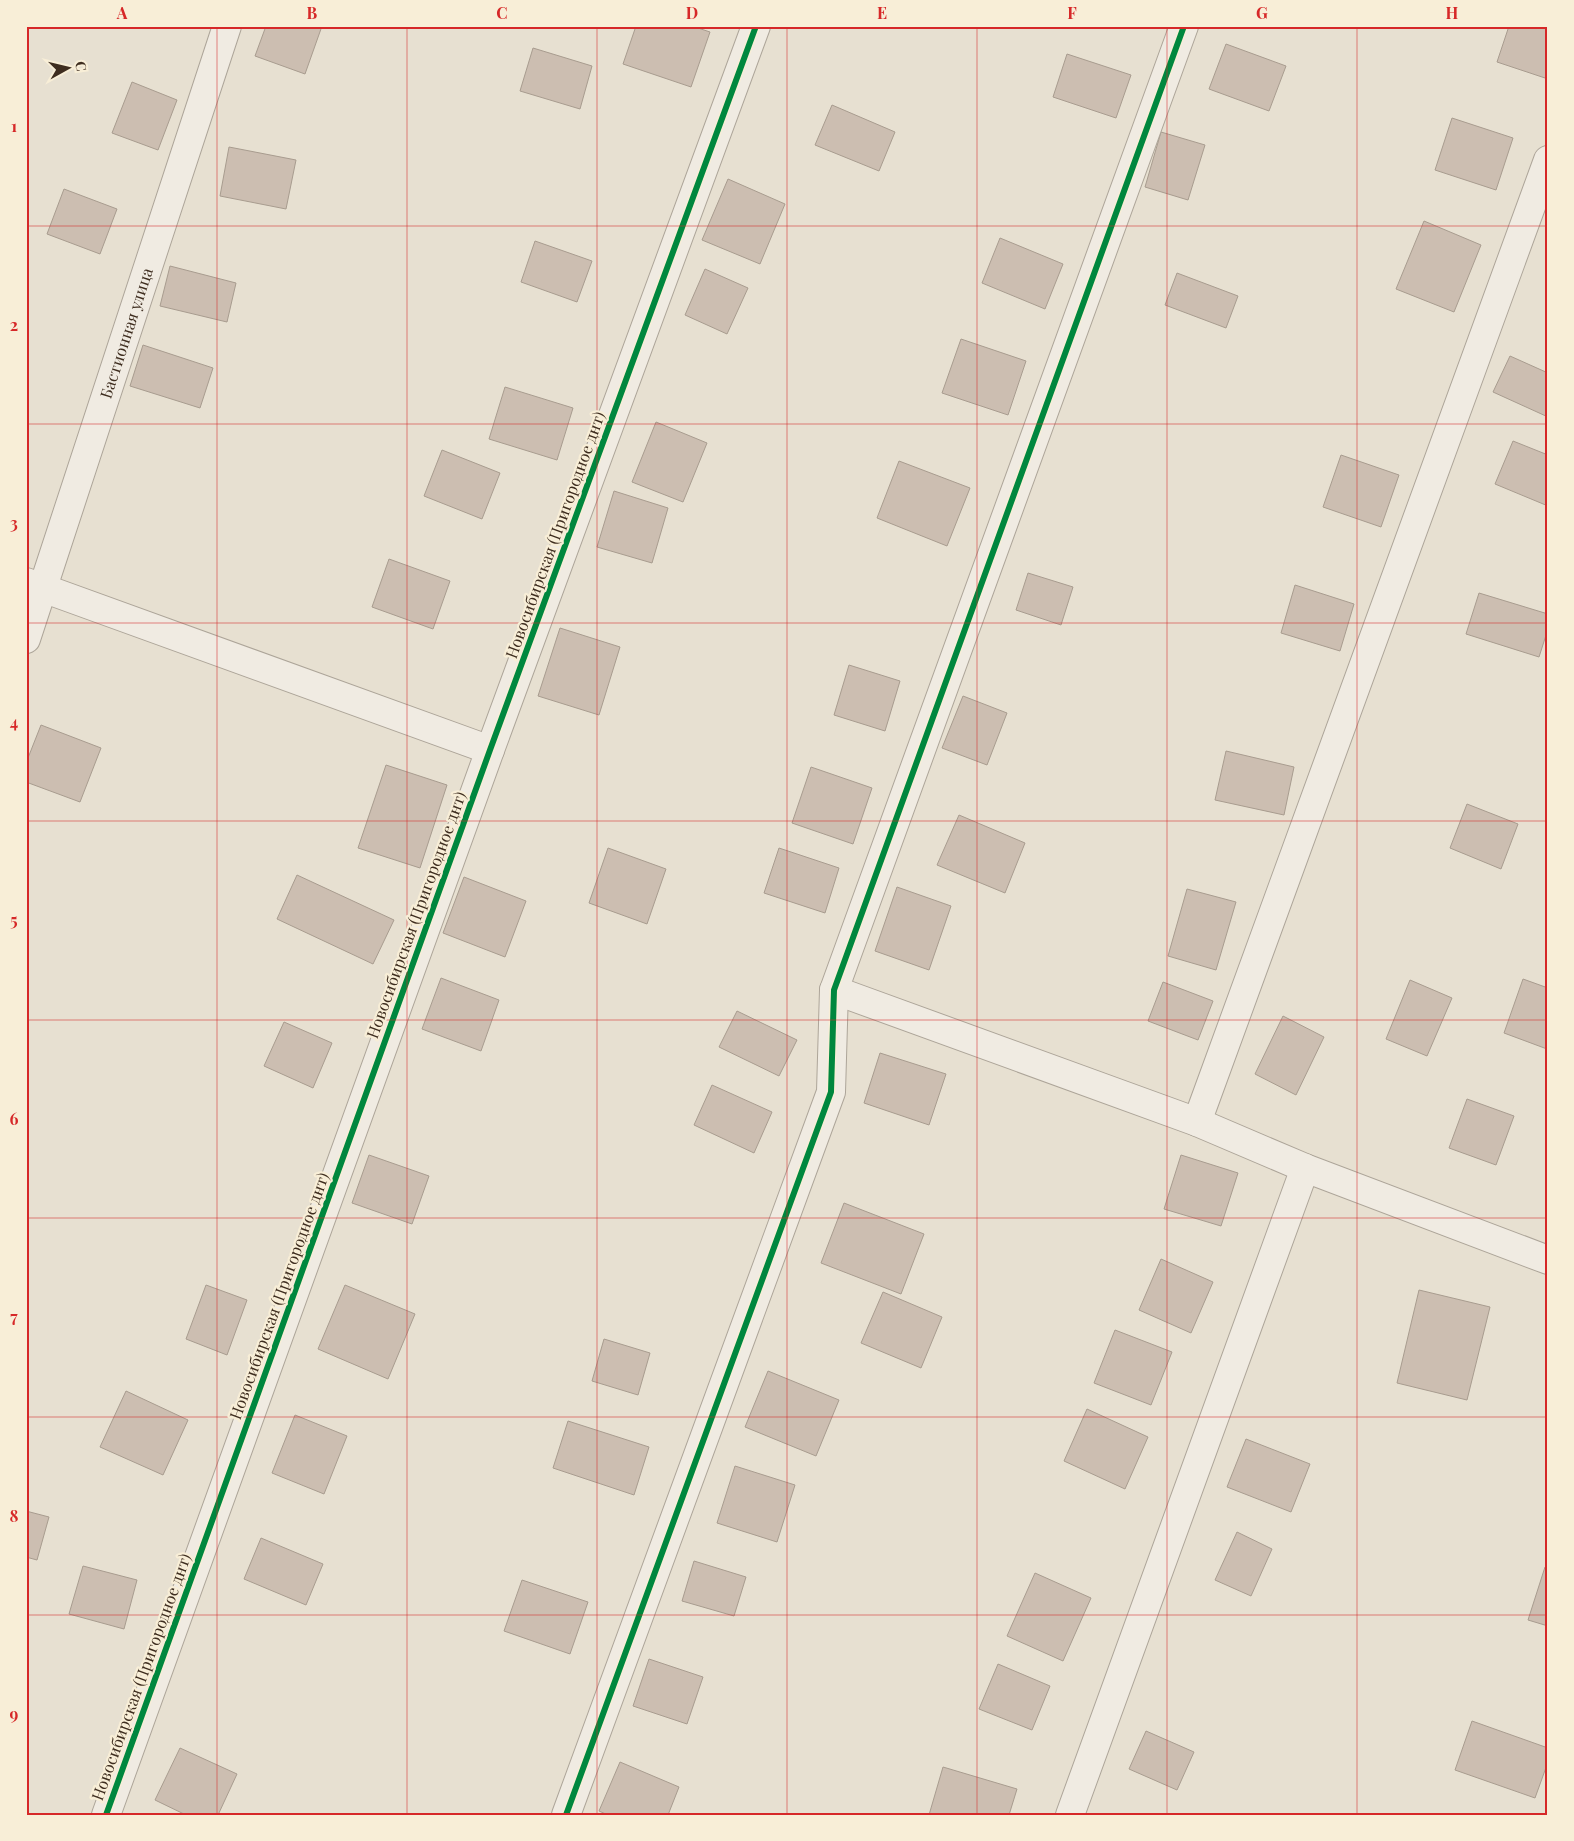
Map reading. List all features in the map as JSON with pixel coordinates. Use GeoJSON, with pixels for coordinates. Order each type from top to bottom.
{"type":"FeatureCollection","features":[{"type":"Feature","properties":{"kind":"street","name":"Бастионная улица"},"geometry":{"type":"LineString","coordinates":[[26,639],[34,585],[226,26]]}},
{"type":"Feature","properties":{"kind":"street","name":"Новосибирская (Пригородное днт)"},"geometry":{"type":"LineString","coordinates":[[106,1815],[490,750],[756,26]]}},
{"type":"Feature","properties":{"kind":"street"},"geometry":{"type":"LineString","coordinates":[[566,1815],[831,1092],[834,990],[1184,26]]}},
{"type":"Feature","properties":{"kind":"street"},"geometry":{"type":"LineString","coordinates":[[1197,1122],[1548,160]]}},
{"type":"Feature","properties":{"kind":"street"},"geometry":{"type":"LineString","coordinates":[[34,585],[490,750]]}},
{"type":"Feature","properties":{"kind":"street"},"geometry":{"type":"LineString","coordinates":[[834,990],[1197,1122],[1305,1168],[1548,1260]]}},
{"type":"Feature","properties":{"kind":"street"},"geometry":{"type":"LineString","coordinates":[[1070,1815],[1305,1168]]}},
{"type":"Feature","properties":{"kind":"building"},"geometry":{"type":"Polygon","coordinates":[[[266,26],[322,26],[305,74],[255,56],[266,26]]]}},
{"type":"Feature","properties":{"kind":"building"},"geometry":{"type":"Polygon","coordinates":[[[636,26],[692,26],[710,32],[691,87],[623,64],[636,26]]]}},
{"type":"Feature","properties":{"kind":"building"},"geometry":{"type":"Polygon","coordinates":[[[1509,26],[1548,26],[1548,69],[1545,78],[1497,62],[1509,26]]]}},
{"type":"Feature","properties":{"kind":"building"},"geometry":{"type":"Polygon","coordinates":[[[1226,44],[1286,66],[1269,111],[1209,89],[1226,44]]]}},
{"type":"Feature","properties":{"kind":"building"},"geometry":{"type":"Polygon","coordinates":[[[533,48],[592,66],[580,109],[520,91],[533,48]]]}},
{"type":"Feature","properties":{"kind":"building"},"geometry":{"type":"Polygon","coordinates":[[[1067,54],[1131,75],[1116,118],[1053,97],[1067,54]]]}},
{"type":"Feature","properties":{"kind":"building"},"geometry":{"type":"Polygon","coordinates":[[[132,82],[177,100],[158,150],[112,133],[132,82]]]}},
{"type":"Feature","properties":{"kind":"building"},"geometry":{"type":"Polygon","coordinates":[[[832,105],[895,132],[879,171],[815,145],[832,105]]]}},
{"type":"Feature","properties":{"kind":"building"},"geometry":{"type":"Polygon","coordinates":[[[1452,118],[1513,138],[1496,190],[1435,170],[1452,118]]]}},
{"type":"Feature","properties":{"kind":"building"},"geometry":{"type":"Polygon","coordinates":[[[1161,132],[1205,145],[1188,200],[1145,187],[1161,132]]]}},
{"type":"Feature","properties":{"kind":"building"},"geometry":{"type":"Polygon","coordinates":[[[229,147],[296,160],[286,209],[220,196],[229,147]]]}},
{"type":"Feature","properties":{"kind":"building"},"geometry":{"type":"Polygon","coordinates":[[[728,179],[785,204],[760,264],[702,240],[728,179]]]}},
{"type":"Feature","properties":{"kind":"building"},"geometry":{"type":"Polygon","coordinates":[[[64,189],[117,209],[100,254],[47,234],[64,189]]]}},
{"type":"Feature","properties":{"kind":"building"},"geometry":{"type":"Polygon","coordinates":[[[1424,221],[1481,245],[1454,312],[1396,289],[1424,221]]]}},
{"type":"Feature","properties":{"kind":"building"},"geometry":{"type":"Polygon","coordinates":[[[1000,238],[1063,264],[1045,309],[982,283],[1000,238]]]}},
{"type":"Feature","properties":{"kind":"building"},"geometry":{"type":"Polygon","coordinates":[[[535,241],[592,261],[577,302],[521,282],[535,241]]]}},
{"type":"Feature","properties":{"kind":"building"},"geometry":{"type":"Polygon","coordinates":[[[170,266],[236,283],[227,322],[160,306],[170,266]]]}},
{"type":"Feature","properties":{"kind":"building"},"geometry":{"type":"Polygon","coordinates":[[[705,269],[748,288],[727,334],[685,315],[705,269]]]}},
{"type":"Feature","properties":{"kind":"building"},"geometry":{"type":"Polygon","coordinates":[[[1177,273],[1238,296],[1226,328],[1165,305],[1177,273]]]}},
{"type":"Feature","properties":{"kind":"building"},"geometry":{"type":"Polygon","coordinates":[[[961,339],[1026,361],[1008,415],[942,393],[961,339]]]}},
{"type":"Feature","properties":{"kind":"building"},"geometry":{"type":"Polygon","coordinates":[[[143,345],[213,368],[200,408],[130,386],[143,345]]]}},
{"type":"Feature","properties":{"kind":"building"},"geometry":{"type":"Polygon","coordinates":[[[1510,356],[1548,373],[1548,417],[1493,392],[1510,356]]]}},
{"type":"Feature","properties":{"kind":"building"},"geometry":{"type":"Polygon","coordinates":[[[505,387],[573,408],[557,460],[489,439],[505,387]]]}},
{"type":"Feature","properties":{"kind":"building"},"geometry":{"type":"Polygon","coordinates":[[[656,422],[707,443],[683,502],[632,482],[656,422]]]}},
{"type":"Feature","properties":{"kind":"building"},"geometry":{"type":"Polygon","coordinates":[[[1513,441],[1548,455],[1548,506],[1495,484],[1513,441]]]}},
{"type":"Feature","properties":{"kind":"building"},"geometry":{"type":"Polygon","coordinates":[[[442,450],[500,473],[482,519],[424,496],[442,450]]]}},
{"type":"Feature","properties":{"kind":"building"},"geometry":{"type":"Polygon","coordinates":[[[1341,455],[1399,475],[1381,527],[1323,507],[1341,455]]]}},
{"type":"Feature","properties":{"kind":"building"},"geometry":{"type":"Polygon","coordinates":[[[899,461],[970,488],[947,546],[877,518],[899,461]]]}},
{"type":"Feature","properties":{"kind":"building"},"geometry":{"type":"Polygon","coordinates":[[[614,491],[668,508],[652,563],[597,547],[614,491]]]}},
{"type":"Feature","properties":{"kind":"building"},"geometry":{"type":"Polygon","coordinates":[[[389,559],[450,581],[433,629],[372,607],[389,559]]]}},
{"type":"Feature","properties":{"kind":"building"},"geometry":{"type":"Polygon","coordinates":[[[1028,573],[1073,587],[1061,625],[1016,610],[1028,573]]]}},
{"type":"Feature","properties":{"kind":"building"},"geometry":{"type":"Polygon","coordinates":[[[1295,585],[1354,604],[1340,651],[1281,633],[1295,585]]]}},
{"type":"Feature","properties":{"kind":"building"},"geometry":{"type":"Polygon","coordinates":[[[1479,593],[1548,614],[1548,629],[1539,657],[1466,634],[1479,593]]]}},
{"type":"Feature","properties":{"kind":"building"},"geometry":{"type":"Polygon","coordinates":[[[560,628],[620,647],[599,715],[538,696],[560,628]]]}},
{"type":"Feature","properties":{"kind":"building"},"geometry":{"type":"Polygon","coordinates":[[[849,665],[900,681],[885,731],[834,715],[849,665]]]}},
{"type":"Feature","properties":{"kind":"building"},"geometry":{"type":"Polygon","coordinates":[[[963,696],[1007,713],[987,765],[942,748],[963,696]]]}},
{"type":"Feature","properties":{"kind":"building"},"geometry":{"type":"Polygon","coordinates":[[[41,725],[101,748],[80,802],[26,782],[26,763],[41,725]]]}},
{"type":"Feature","properties":{"kind":"building"},"geometry":{"type":"Polygon","coordinates":[[[1226,751],[1294,767],[1284,815],[1215,800],[1226,751]]]}},
{"type":"Feature","properties":{"kind":"building"},"geometry":{"type":"Polygon","coordinates":[[[386,765],[447,785],[420,868],[358,848],[386,765]]]}},
{"type":"Feature","properties":{"kind":"building"},"geometry":{"type":"Polygon","coordinates":[[[811,767],[872,788],[853,844],[792,823],[811,767]]]}},
{"type":"Feature","properties":{"kind":"building"},"geometry":{"type":"Polygon","coordinates":[[[1467,804],[1518,824],[1501,869],[1450,848],[1467,804]]]}},
{"type":"Feature","properties":{"kind":"building"},"geometry":{"type":"Polygon","coordinates":[[[959,815],[1025,843],[1005,893],[937,865],[959,815]]]}},
{"type":"Feature","properties":{"kind":"building"},"geometry":{"type":"Polygon","coordinates":[[[608,848],[666,869],[647,924],[589,903],[608,848]]]}},
{"type":"Feature","properties":{"kind":"building"},"geometry":{"type":"Polygon","coordinates":[[[779,848],[839,868],[825,913],[764,893],[779,848]]]}},
{"type":"Feature","properties":{"kind":"building"},"geometry":{"type":"Polygon","coordinates":[[[297,875],[394,920],[373,964],[277,919],[297,875]]]}},
{"type":"Feature","properties":{"kind":"building"},"geometry":{"type":"Polygon","coordinates":[[[464,877],[526,901],[505,957],[443,933],[464,877]]]}},
{"type":"Feature","properties":{"kind":"building"},"geometry":{"type":"Polygon","coordinates":[[[897,887],[951,906],[929,970],[875,951],[897,887]]]}},
{"type":"Feature","properties":{"kind":"building"},"geometry":{"type":"Polygon","coordinates":[[[1187,889],[1236,902],[1216,970],[1168,956],[1187,889]]]}},
{"type":"Feature","properties":{"kind":"building"},"geometry":{"type":"Polygon","coordinates":[[[441,978],[499,1000],[481,1051],[422,1029],[441,978]]]}},
{"type":"Feature","properties":{"kind":"building"},"geometry":{"type":"Polygon","coordinates":[[[1523,979],[1548,988],[1547,1049],[1504,1033],[1523,979]]]}},
{"type":"Feature","properties":{"kind":"building"},"geometry":{"type":"Polygon","coordinates":[[[1410,980],[1452,998],[1427,1056],[1386,1039],[1410,980]]]}},
{"type":"Feature","properties":{"kind":"building"},"geometry":{"type":"Polygon","coordinates":[[[1163,982],[1213,1001],[1198,1040],[1148,1021],[1163,982]]]}},
{"type":"Feature","properties":{"kind":"building"},"geometry":{"type":"Polygon","coordinates":[[[737,1011],[797,1040],[779,1076],[719,1047],[737,1011]]]}},
{"type":"Feature","properties":{"kind":"building"},"geometry":{"type":"Polygon","coordinates":[[[1283,1016],[1324,1037],[1296,1095],[1255,1074],[1283,1016]]]}},
{"type":"Feature","properties":{"kind":"building"},"geometry":{"type":"Polygon","coordinates":[[[284,1022],[332,1043],[313,1088],[264,1066],[284,1022]]]}},
{"type":"Feature","properties":{"kind":"building"},"geometry":{"type":"Polygon","coordinates":[[[880,1053],[946,1074],[929,1125],[864,1103],[880,1053]]]}},
{"type":"Feature","properties":{"kind":"building"},"geometry":{"type":"Polygon","coordinates":[[[712,1085],[772,1112],[754,1153],[694,1125],[712,1085]]]}},
{"type":"Feature","properties":{"kind":"building"},"geometry":{"type":"Polygon","coordinates":[[[1467,1099],[1514,1116],[1496,1165],[1449,1148],[1467,1099]]]}},
{"type":"Feature","properties":{"kind":"building"},"geometry":{"type":"Polygon","coordinates":[[[369,1155],[429,1176],[412,1224],[352,1203],[369,1155]]]}},
{"type":"Feature","properties":{"kind":"building"},"geometry":{"type":"Polygon","coordinates":[[[1181,1155],[1238,1173],[1221,1226],[1164,1209],[1181,1155]]]}},
{"type":"Feature","properties":{"kind":"building"},"geometry":{"type":"Polygon","coordinates":[[[844,1203],[924,1234],[901,1294],[821,1263],[844,1203]]]}},
{"type":"Feature","properties":{"kind":"building"},"geometry":{"type":"Polygon","coordinates":[[[1161,1259],[1213,1282],[1191,1333],[1139,1310],[1161,1259]]]}},
{"type":"Feature","properties":{"kind":"building"},"geometry":{"type":"Polygon","coordinates":[[[206,1285],[247,1300],[227,1355],[186,1339],[206,1285]]]}},
{"type":"Feature","properties":{"kind":"building"},"geometry":{"type":"Polygon","coordinates":[[[345,1285],[415,1314],[388,1379],[318,1349],[345,1285]]]}},
{"type":"Feature","properties":{"kind":"building"},"geometry":{"type":"Polygon","coordinates":[[[1419,1290],[1490,1307],[1467,1400],[1397,1383],[1419,1290]]]}},
{"type":"Feature","properties":{"kind":"building"},"geometry":{"type":"Polygon","coordinates":[[[883,1292],[942,1317],[921,1368],[861,1343],[883,1292]]]}},
{"type":"Feature","properties":{"kind":"building"},"geometry":{"type":"Polygon","coordinates":[[[1115,1330],[1172,1352],[1151,1405],[1094,1383],[1115,1330]]]}},
{"type":"Feature","properties":{"kind":"building"},"geometry":{"type":"Polygon","coordinates":[[[604,1339],[650,1353],[638,1395],[592,1381],[604,1339]]]}},
{"type":"Feature","properties":{"kind":"building"},"geometry":{"type":"Polygon","coordinates":[[[768,1371],[839,1400],[816,1456],[745,1427],[768,1371]]]}},
{"type":"Feature","properties":{"kind":"building"},"geometry":{"type":"Polygon","coordinates":[[[126,1391],[188,1420],[163,1475],[100,1447],[126,1391]]]}},
{"type":"Feature","properties":{"kind":"building"},"geometry":{"type":"Polygon","coordinates":[[[1087,1409],[1148,1437],[1125,1489],[1064,1461],[1087,1409]]]}},
{"type":"Feature","properties":{"kind":"building"},"geometry":{"type":"Polygon","coordinates":[[[295,1415],[347,1436],[324,1494],[272,1473],[295,1415]]]}},
{"type":"Feature","properties":{"kind":"building"},"geometry":{"type":"Polygon","coordinates":[[[568,1421],[649,1447],[634,1495],[553,1468],[568,1421]]]}},
{"type":"Feature","properties":{"kind":"building"},"geometry":{"type":"Polygon","coordinates":[[[1246,1439],[1310,1464],[1291,1512],[1227,1487],[1246,1439]]]}},
{"type":"Feature","properties":{"kind":"building"},"geometry":{"type":"Polygon","coordinates":[[[735,1466],[795,1485],[777,1542],[717,1523],[735,1466]]]}},
{"type":"Feature","properties":{"kind":"building"},"geometry":{"type":"Polygon","coordinates":[[[26,1511],[49,1517],[37,1560],[26,1557],[26,1511]]]}},
{"type":"Feature","properties":{"kind":"building"},"geometry":{"type":"Polygon","coordinates":[[[1237,1532],[1272,1549],[1251,1596],[1215,1580],[1237,1532]]]}},
{"type":"Feature","properties":{"kind":"building"},"geometry":{"type":"Polygon","coordinates":[[[261,1538],[323,1564],[306,1605],[244,1579],[261,1538]]]}},
{"type":"Feature","properties":{"kind":"building"},"geometry":{"type":"Polygon","coordinates":[[[694,1561],[746,1577],[734,1616],[682,1601],[694,1561]]]}},
{"type":"Feature","properties":{"kind":"building"},"geometry":{"type":"Polygon","coordinates":[[[83,1566],[137,1580],[124,1629],[69,1614],[83,1566]]]}},
{"type":"Feature","properties":{"kind":"building"},"geometry":{"type":"Polygon","coordinates":[[[1545,1567],[1548,1568],[1548,1626],[1528,1620],[1545,1567]]]}},
{"type":"Feature","properties":{"kind":"building"},"geometry":{"type":"Polygon","coordinates":[[[1035,1573],[1091,1598],[1063,1661],[1007,1636],[1035,1573]]]}},
{"type":"Feature","properties":{"kind":"building"},"geometry":{"type":"Polygon","coordinates":[[[522,1580],[588,1602],[570,1654],[504,1631],[522,1580]]]}},
{"type":"Feature","properties":{"kind":"building"},"geometry":{"type":"Polygon","coordinates":[[[649,1659],[703,1677],[687,1724],[633,1706],[649,1659]]]}},
{"type":"Feature","properties":{"kind":"building"},"geometry":{"type":"Polygon","coordinates":[[[998,1664],[1050,1686],[1032,1730],[979,1709],[998,1664]]]}},
{"type":"Feature","properties":{"kind":"building"},"geometry":{"type":"Polygon","coordinates":[[[1472,1721],[1548,1748],[1548,1762],[1535,1798],[1455,1770],[1472,1721]]]}},
{"type":"Feature","properties":{"kind":"building"},"geometry":{"type":"Polygon","coordinates":[[[1146,1731],[1194,1752],[1177,1790],[1129,1769],[1146,1731]]]}},
{"type":"Feature","properties":{"kind":"building"},"geometry":{"type":"Polygon","coordinates":[[[180,1748],[237,1774],[218,1815],[186,1815],[155,1800],[180,1748]]]}},
{"type":"Feature","properties":{"kind":"building"},"geometry":{"type":"Polygon","coordinates":[[[620,1762],[679,1787],[668,1815],[608,1815],[599,1811],[620,1762]]]}},
{"type":"Feature","properties":{"kind":"building"},"geometry":{"type":"Polygon","coordinates":[[[943,1767],[1017,1789],[1009,1815],[929,1815],[943,1767]]]}},
{"type":"Feature","properties":{"kind":"cycle path"},"geometry":{"type":"LineString","coordinates":[[106,1815],[490,750],[756,26]]}},
{"type":"Feature","properties":{"kind":"cycle path"},"geometry":{"type":"LineString","coordinates":[[566,1815],[831,1092],[834,990],[1184,26]]}}]}
